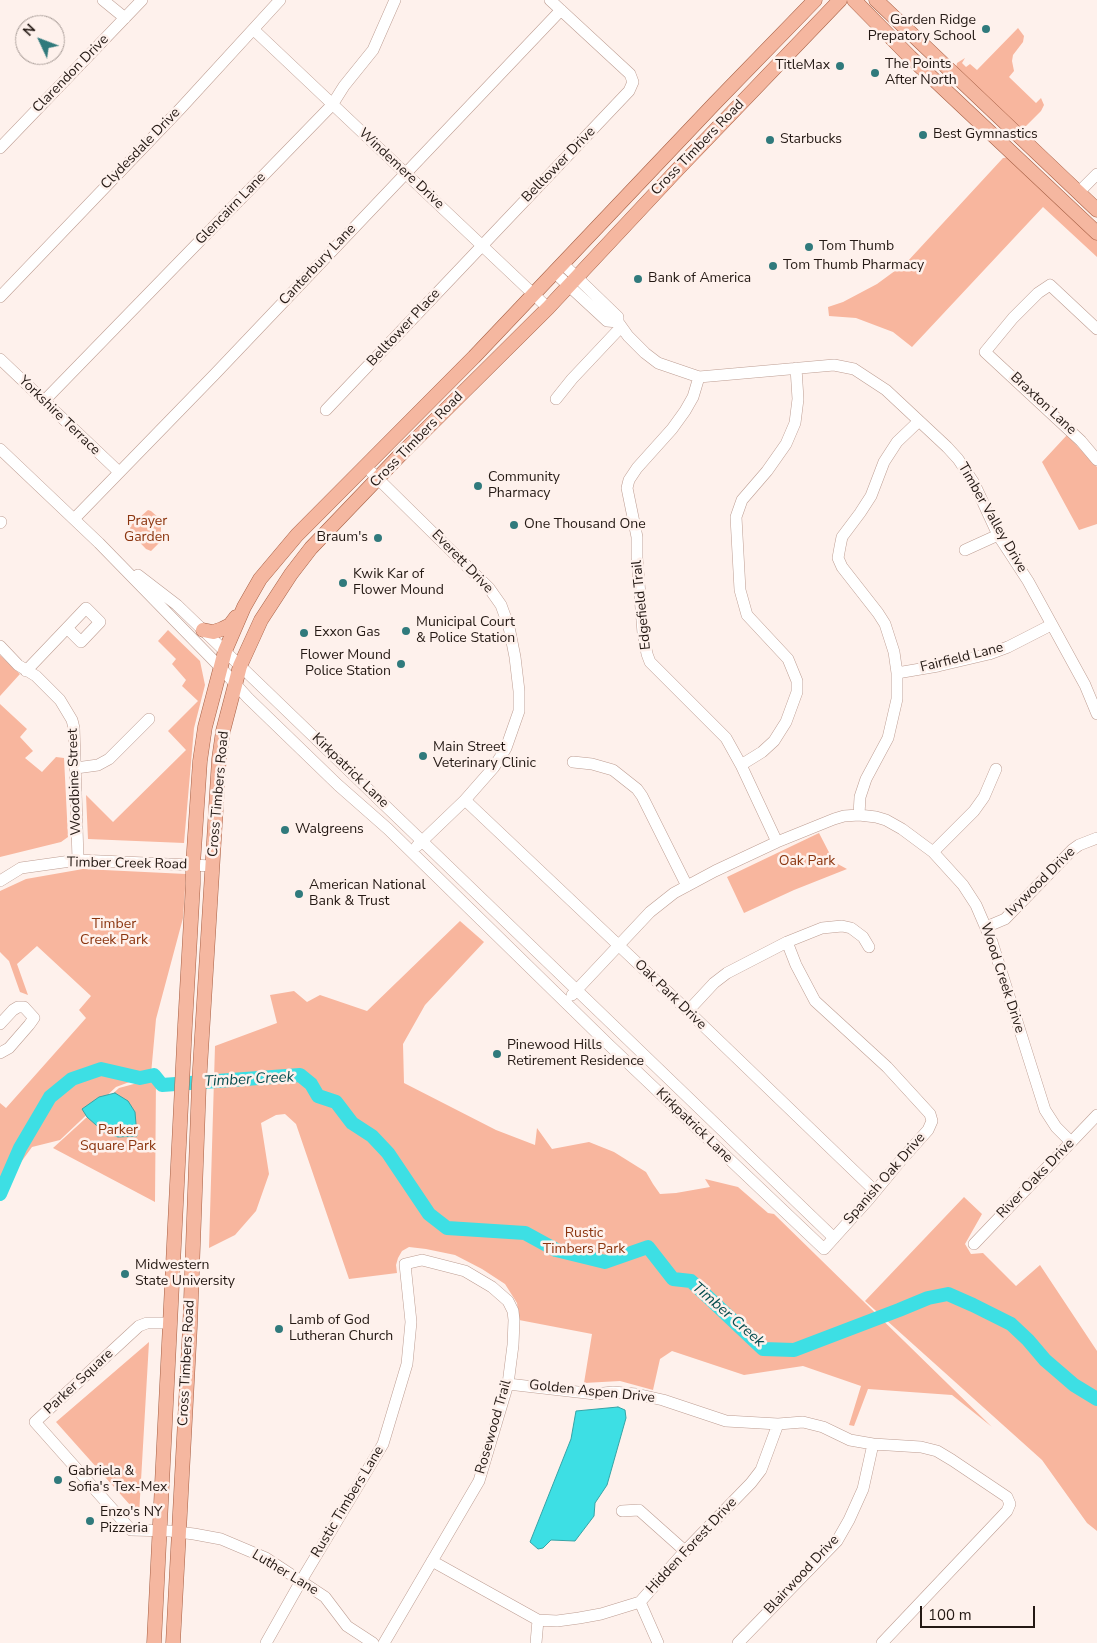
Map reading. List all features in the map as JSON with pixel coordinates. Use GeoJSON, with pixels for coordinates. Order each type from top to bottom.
{"type":"FeatureCollection","features":[{"type":"Feature","properties":{"kind":"main road","name":"Cross Timbers Road"},"geometry":{"type":"LineString","coordinates":[[154,1643],[193,884],[192,865],[200,761],[205,727],[224,651],[244,607],[260,579],[297,534],[534,295],[815,0]]}},
{"type":"Feature","properties":{"kind":"main road","name":"Cross Timbers Road"},"geometry":{"type":"LineString","coordinates":[[174,1643],[178,1532],[190,1326],[201,1051],[219,759],[223,731],[240,666],[261,620],[291,574],[311,548],[454,401],[548,308],[840,0]]}},
{"type":"Feature","properties":{"kind":"main road"},"geometry":{"type":"LineString","coordinates":[[854,0],[910,57],[1097,233]]}},
{"type":"Feature","properties":{"kind":"main road"},"geometry":{"type":"LineString","coordinates":[[876,0],[1097,210]]}},
{"type":"Feature","properties":{"kind":"main road"},"geometry":{"type":"LineString","coordinates":[[734,83],[748,97]]}},
{"type":"Feature","properties":{"kind":"main road"},"geometry":{"type":"LineString","coordinates":[[1008,149],[1021,137]]}},
{"type":"Feature","properties":{"kind":"main road"},"geometry":{"type":"LineString","coordinates":[[663,158],[677,170]]}},
{"type":"Feature","properties":{"kind":"main road"},"geometry":{"type":"LineString","coordinates":[[442,389],[454,401]]}},
{"type":"Feature","properties":{"kind":"main road"},"geometry":{"type":"LineString","coordinates":[[321,510],[335,524]]}},
{"type":"Feature","properties":{"kind":"main road"},"geometry":{"type":"LineString","coordinates":[[203,630],[213,632],[222,630],[230,625],[244,607]]}},
{"type":"Feature","properties":{"kind":"main road"},"geometry":{"type":"LineString","coordinates":[[170,1323],[190,1326]]}},
{"type":"Feature","properties":{"kind":"street"},"geometry":{"type":"LineString","coordinates":[[103,0],[125,18]]}},
{"type":"Feature","properties":{"kind":"street","name":"Clarendon Drive"},"geometry":{"type":"LineString","coordinates":[[0,148],[142,0]]}},
{"type":"Feature","properties":{"kind":"street","name":"Clydesdale Drive"},"geometry":{"type":"LineString","coordinates":[[0,297],[254,30],[280,0]]}},
{"type":"Feature","properties":{"kind":"street","name":"Glencairn Lane"},"geometry":{"type":"LineString","coordinates":[[44,401],[332,104],[373,50],[396,0]]}},
{"type":"Feature","properties":{"kind":"street"},"geometry":{"type":"LineString","coordinates":[[550,0],[560,10]]}},
{"type":"Feature","properties":{"kind":"street","name":"Belltower Drive"},"geometry":{"type":"LineString","coordinates":[[482,246],[638,80],[560,10]]}},
{"type":"Feature","properties":{"kind":"street","name":"Canterbury Lane"},"geometry":{"type":"LineString","coordinates":[[74,519],[221,368],[560,10]]}},
{"type":"Feature","properties":{"kind":"street","name":"Windemere Drive"},"geometry":{"type":"LineString","coordinates":[[254,30],[548,308]]}},
{"type":"Feature","properties":{"kind":"street"},"geometry":{"type":"LineString","coordinates":[[1079,192],[1097,174]]}},
{"type":"Feature","properties":{"kind":"street","name":"Belltower Place"},"geometry":{"type":"LineString","coordinates":[[326,410],[482,246]]}},
{"type":"Feature","properties":{"kind":"street","name":"Timber Valley Drive"},"geometry":{"type":"LineString","coordinates":[[559,268],[607,322],[620,325],[628,336],[658,363],[699,377],[834,365],[854,369],[886,390],[958,459],[974,483],[998,535],[1028,581],[1051,625],[1094,696],[1097,714]]}},
{"type":"Feature","properties":{"kind":"street","name":"Braxton Lane"},"geometry":{"type":"LineString","coordinates":[[1095,322],[1050,284],[1013,318],[985,352],[1081,441],[1097,460]]}},
{"type":"Feature","properties":{"kind":"street"},"geometry":{"type":"LineString","coordinates":[[556,399],[620,325]]}},
{"type":"Feature","properties":{"kind":"street","name":"Yorkshire Terrace"},"geometry":{"type":"LineString","coordinates":[[0,359],[119,472]]}},
{"type":"Feature","properties":{"kind":"street"},"geometry":{"type":"LineString","coordinates":[[741,765],[762,752],[774,741],[786,722],[796,692],[797,681],[788,659],[747,615],[740,590],[736,517],[742,500],[767,471],[786,444],[795,423],[798,399],[796,368]]}},
{"type":"Feature","properties":{"kind":"street","name":"Edgefield Trail"},"geometry":{"type":"LineString","coordinates":[[699,377],[693,397],[685,411],[672,429],[637,468],[629,480],[627,488],[637,538],[642,632],[650,662],[726,738],[778,842]]}},
{"type":"Feature","properties":{"kind":"street"},"geometry":{"type":"LineString","coordinates":[[859,815],[860,797],[866,779],[888,738],[897,699],[897,673],[894,652],[884,624],[868,600],[846,574],[838,558],[842,537],[872,496],[884,462],[897,442],[919,421]]}},
{"type":"Feature","properties":{"kind":"street","name":"Kirkpatrick Lane"},"geometry":{"type":"LineString","coordinates":[[0,449],[116,561],[220,666],[248,698],[824,1249]]}},
{"type":"Feature","properties":{"kind":"street","name":"Everett Drive"},"geometry":{"type":"LineString","coordinates":[[365,466],[489,588],[501,605],[509,627],[519,691],[519,711],[506,748],[494,767],[465,800],[411,852]]}},
{"type":"Feature","properties":{"kind":"street"},"geometry":{"type":"LineString","coordinates":[[965,550],[998,535]]}},
{"type":"Feature","properties":{"kind":"street","name":"Kirkpatrick Lane"},"geometry":{"type":"LineString","coordinates":[[116,561],[177,605],[834,1238]]}},
{"type":"Feature","properties":{"kind":"street","name":"Fairfield Lane"},"geometry":{"type":"LineString","coordinates":[[897,673],[989,654],[1008,647],[1051,625]]}},
{"type":"Feature","properties":{"kind":"street"},"geometry":{"type":"LineString","coordinates":[[26,671],[67,628]]}},
{"type":"Feature","properties":{"kind":"street","name":"Woodbine Street"},"geometry":{"type":"LineString","coordinates":[[0,646],[18,665],[36,676],[60,700],[74,728],[78,860]]}},
{"type":"Feature","properties":{"kind":"street"},"geometry":{"type":"LineString","coordinates":[[76,768],[98,765],[109,759],[150,719]]}},
{"type":"Feature","properties":{"kind":"street"},"geometry":{"type":"LineString","coordinates":[[573,762],[592,764],[613,770],[637,789],[642,796],[643,814],[687,886]]}},
{"type":"Feature","properties":{"kind":"street"},"geometry":{"type":"LineString","coordinates":[[933,852],[974,811],[984,797],[996,769]]}},
{"type":"Feature","properties":{"kind":"street"},"geometry":{"type":"LineString","coordinates":[[338,785],[352,774]]}},
{"type":"Feature","properties":{"kind":"street","name":"Oak Park Drive"},"geometry":{"type":"LineString","coordinates":[[465,800],[875,1191]]}},
{"type":"Feature","properties":{"kind":"street","name":"Wood Creek Drive"},"geometry":{"type":"LineString","coordinates":[[577,990],[659,904],[674,893],[715,871],[834,819],[859,815],[886,820],[902,829],[933,852],[962,885],[976,905],[986,927],[1044,1110],[1056,1127],[1072,1142]]}},
{"type":"Feature","properties":{"kind":"street","name":"Ivywood Drive"},"geometry":{"type":"LineString","coordinates":[[986,927],[1005,919],[1072,850],[1097,838]]}},
{"type":"Feature","properties":{"kind":"street","name":"Timber Creek Road"},"geometry":{"type":"LineString","coordinates":[[0,881],[21,868],[78,860],[213,866]]}},
{"type":"Feature","properties":{"kind":"street","name":"Timber Creek Road"},"geometry":{"type":"LineString","coordinates":[[0,873],[12,874]]}},
{"type":"Feature","properties":{"kind":"street"},"geometry":{"type":"LineString","coordinates":[[688,1011],[714,983],[727,973],[787,942],[822,928],[842,926],[851,928],[864,937],[869,947]]}},
{"type":"Feature","properties":{"kind":"street","name":"Spanish Oak Drive"},"geometry":{"type":"LineString","coordinates":[[787,942],[796,965],[815,1001],[887,1067],[906,1081],[930,1114],[932,1120],[928,1130],[824,1249]]}},
{"type":"Feature","properties":{"kind":"street"},"geometry":{"type":"LineString","coordinates":[[566,1001],[577,990]]}},
{"type":"Feature","properties":{"kind":"street"},"geometry":{"type":"LineString","coordinates":[[0,1024],[18,1007],[24,1006],[34,1018],[8,1048],[0,1053]]}},
{"type":"Feature","properties":{"kind":"street","name":"River Oaks Drive"},"geometry":{"type":"LineString","coordinates":[[974,1244],[1097,1115]]}},
{"type":"Feature","properties":{"kind":"street","name":"Rosewood Trail"},"geometry":{"type":"LineString","coordinates":[[384,1643],[478,1481],[508,1384],[514,1320],[513,1311],[508,1300],[492,1287],[465,1271],[422,1260],[405,1264]]}},
{"type":"Feature","properties":{"kind":"street","name":"Rustic Timbers Lane"},"geometry":{"type":"LineString","coordinates":[[266,1643],[383,1444],[407,1364],[411,1322],[405,1264]]}},
{"type":"Feature","properties":{"kind":"street","name":"Parker Square"},"geometry":{"type":"LineString","coordinates":[[160,1531],[131,1530],[35,1422],[139,1326],[170,1323]]}},
{"type":"Feature","properties":{"kind":"street","name":"Golden Aspen Drive"},"geometry":{"type":"LineString","coordinates":[[508,1384],[595,1394],[613,1392],[636,1394],[663,1400],[726,1421],[778,1424],[803,1422],[823,1427],[850,1440],[873,1444],[921,1446],[937,1451],[1007,1497],[1010,1504],[1007,1511],[882,1643]]}},
{"type":"Feature","properties":{"kind":"street","name":"Hidden Forest Drive"},"geometry":{"type":"LineString","coordinates":[[432,1561],[538,1620],[557,1621],[579,1618],[601,1614],[640,1602],[685,1551],[751,1483],[761,1470],[778,1424]]}},
{"type":"Feature","properties":{"kind":"street","name":"Blairwood Drive"},"geometry":{"type":"LineString","coordinates":[[738,1643],[837,1541],[863,1489],[873,1444]]}},
{"type":"Feature","properties":{"kind":"street"},"geometry":{"type":"LineString","coordinates":[[622,1511],[640,1510],[685,1551]]}},
{"type":"Feature","properties":{"kind":"street","name":"Luther Lane"},"geometry":{"type":"LineString","coordinates":[[160,1531],[221,1539],[266,1558],[325,1597],[347,1626],[374,1643]]}},
{"type":"Feature","properties":{"kind":"street"},"geometry":{"type":"LineString","coordinates":[[640,1602],[658,1643]]}},
{"type":"Feature","properties":{"kind":"street"},"geometry":{"type":"LineString","coordinates":[[536,1643],[538,1620]]}},
{"type":"Feature","properties":{"kind":"green space"},"geometry":{"type":"Polygon","coordinates":[[[1018,28],[1024,36],[1023,42],[1013,55],[1014,71],[1009,77],[1036,103],[1041,98],[1044,105],[1041,111],[1026,126],[1019,128],[956,68],[957,63],[965,58],[962,63],[966,67],[970,64],[977,70],[1018,28]]]}},
{"type":"Feature","properties":{"kind":"green space"},"geometry":{"type":"Polygon","coordinates":[[[1011,157],[1097,238],[1097,257],[1043,207],[912,347],[893,332],[856,318],[829,316],[828,307],[843,302],[877,284],[907,262],[1003,158],[1011,157]]]}},
{"type":"Feature","properties":{"kind":"green space"},"geometry":{"type":"Polygon","coordinates":[[[1067,435],[1097,467],[1097,524],[1079,530],[1042,462],[1067,435]]]}},
{"type":"Feature","properties":{"kind":"green space","name":"Prayer Garden"},"geometry":{"type":"Polygon","coordinates":[[[148,510],[160,519],[161,524],[161,541],[151,551],[146,549],[129,531],[131,525],[148,510]]]}},
{"type":"Feature","properties":{"kind":"green space"},"geometry":{"type":"Polygon","coordinates":[[[168,630],[200,661],[205,685],[194,728],[184,843],[88,839],[86,795],[113,822],[186,750],[168,731],[198,701],[182,686],[186,680],[172,664],[176,659],[158,641],[168,630]]]}},
{"type":"Feature","properties":{"kind":"green space"},"geometry":{"type":"Polygon","coordinates":[[[0,655],[20,674],[0,696],[0,655]]]}},
{"type":"Feature","properties":{"kind":"green space"},"geometry":{"type":"Polygon","coordinates":[[[0,704],[27,729],[20,737],[33,751],[25,758],[42,772],[56,757],[64,758],[68,837],[61,842],[0,857],[0,704]]]}},
{"type":"Feature","properties":{"kind":"green space","name":"Oak Park"},"geometry":{"type":"Polygon","coordinates":[[[819,833],[834,862],[847,869],[794,890],[744,913],[727,877],[819,833]]]}},
{"type":"Feature","properties":{"kind":"green space","name":"Timber Creek Park"},"geometry":{"type":"Polygon","coordinates":[[[83,869],[186,874],[183,918],[156,1019],[151,1074],[116,1087],[60,1140],[32,1147],[0,1191],[0,1103],[6,1108],[86,1018],[79,1010],[91,996],[37,946],[17,964],[28,995],[20,992],[9,961],[0,952],[0,891],[26,879],[83,869]]]}},
{"type":"Feature","properties":{"kind":"green space","name":"Rustic Timbers Park"},"geometry":{"type":"Polygon","coordinates":[[[460,921],[484,942],[425,1005],[403,1044],[404,1083],[496,1130],[535,1145],[537,1128],[552,1149],[589,1142],[614,1152],[646,1172],[660,1194],[710,1187],[705,1179],[738,1187],[768,1213],[774,1214],[992,1427],[952,1395],[868,1389],[854,1426],[849,1425],[861,1386],[803,1366],[744,1375],[672,1351],[660,1359],[653,1390],[620,1381],[584,1383],[592,1334],[519,1320],[517,1303],[505,1284],[455,1255],[409,1247],[402,1251],[398,1258],[396,1265],[397,1273],[349,1279],[296,1124],[285,1114],[276,1115],[261,1123],[269,1174],[256,1211],[235,1235],[209,1248],[215,1046],[277,1023],[270,995],[294,991],[307,1002],[320,995],[367,1011],[460,921]]]}},
{"type":"Feature","properties":{"kind":"green space","name":"Parker Square Park"},"geometry":{"type":"Polygon","coordinates":[[[156,1078],[155,1202],[53,1148],[119,1088],[156,1078]]]}},
{"type":"Feature","properties":{"kind":"green space"},"geometry":{"type":"Polygon","coordinates":[[[964,1197],[982,1214],[965,1244],[971,1254],[983,1253],[1016,1286],[1040,1265],[1097,1351],[1097,1531],[1087,1523],[1042,1460],[865,1301],[964,1197]]]}},
{"type":"Feature","properties":{"kind":"green space"},"geometry":{"type":"Polygon","coordinates":[[[149,1342],[139,1515],[56,1422],[149,1342]]]}},
{"type":"Feature","properties":{"kind":"water"},"geometry":{"type":"Polygon","coordinates":[[[115,1093],[128,1101],[135,1112],[137,1136],[118,1137],[105,1133],[87,1117],[82,1109],[99,1097],[115,1093]]]}},
{"type":"Feature","properties":{"kind":"water"},"geometry":{"type":"Polygon","coordinates":[[[618,1407],[625,1410],[626,1418],[607,1485],[595,1503],[594,1516],[575,1541],[551,1540],[543,1548],[538,1549],[530,1542],[571,1439],[576,1411],[618,1407]]]}},
{"type":"Feature","properties":{"kind":"waterway","name":"Timber Creek"},"geometry":{"type":"LineString","coordinates":[[0,1194],[20,1148],[50,1097],[72,1079],[101,1069],[140,1078],[154,1075],[162,1085],[300,1075],[311,1084],[318,1096],[336,1102],[352,1123],[372,1136],[388,1153],[429,1214],[447,1228],[525,1233],[556,1250],[605,1262],[648,1247],[673,1279],[691,1281],[763,1349],[794,1350],[928,1298],[948,1294],[1011,1324],[1045,1360],[1074,1385],[1097,1399]]}},
{"type":"Feature","properties":{"kind":"place","name":"Garden Ridge Prepatory School"},"geometry":{"type":"Point","coordinates":[986,29]}},
{"type":"Feature","properties":{"kind":"place","name":"TitleMax"},"geometry":{"type":"Point","coordinates":[840,66]}},
{"type":"Feature","properties":{"kind":"place","name":"The Points After North"},"geometry":{"type":"Point","coordinates":[875,73]}},
{"type":"Feature","properties":{"kind":"place","name":"Best Gymnastics"},"geometry":{"type":"Point","coordinates":[923,135]}},
{"type":"Feature","properties":{"kind":"place","name":"Starbucks"},"geometry":{"type":"Point","coordinates":[770,140]}},
{"type":"Feature","properties":{"kind":"place","name":"Tom Thumb"},"geometry":{"type":"Point","coordinates":[809,247]}},
{"type":"Feature","properties":{"kind":"place","name":"Tom Thumb Pharmacy"},"geometry":{"type":"Point","coordinates":[773,266]}},
{"type":"Feature","properties":{"kind":"place","name":"Bank of America"},"geometry":{"type":"Point","coordinates":[638,279]}},
{"type":"Feature","properties":{"kind":"place","name":"Community Pharmacy"},"geometry":{"type":"Point","coordinates":[478,486]}},
{"type":"Feature","properties":{"kind":"place","name":"One Thousand One"},"geometry":{"type":"Point","coordinates":[514,525]}},
{"type":"Feature","properties":{"kind":"place","name":"Braum's"},"geometry":{"type":"Point","coordinates":[378,538]}},
{"type":"Feature","properties":{"kind":"place","name":"Kwik Kar of Flower Mound"},"geometry":{"type":"Point","coordinates":[343,583]}},
{"type":"Feature","properties":{"kind":"place","name":"Municipal Court & Police Station"},"geometry":{"type":"Point","coordinates":[406,631]}},
{"type":"Feature","properties":{"kind":"place","name":"Exxon Gas"},"geometry":{"type":"Point","coordinates":[304,633]}},
{"type":"Feature","properties":{"kind":"place","name":"Flower Mound Police Station"},"geometry":{"type":"Point","coordinates":[401,664]}},
{"type":"Feature","properties":{"kind":"place","name":"Main Street Veterinary Clinic"},"geometry":{"type":"Point","coordinates":[423,756]}},
{"type":"Feature","properties":{"kind":"place","name":"Walgreens"},"geometry":{"type":"Point","coordinates":[285,830]}},
{"type":"Feature","properties":{"kind":"place","name":"American National Bank & Trust"},"geometry":{"type":"Point","coordinates":[299,894]}},
{"type":"Feature","properties":{"kind":"place","name":"Pinewood Hills Retirement Residence"},"geometry":{"type":"Point","coordinates":[497,1054]}},
{"type":"Feature","properties":{"kind":"place","name":"Midwestern State University"},"geometry":{"type":"Point","coordinates":[125,1274]}},
{"type":"Feature","properties":{"kind":"place","name":"Lamb of God Lutheran Church"},"geometry":{"type":"Point","coordinates":[279,1329]}},
{"type":"Feature","properties":{"kind":"place","name":"Gabriela & Sofia's Tex-Mex"},"geometry":{"type":"Point","coordinates":[58,1480]}},
{"type":"Feature","properties":{"kind":"place","name":"Enzo's NY Pizzeria"},"geometry":{"type":"Point","coordinates":[90,1521]}}]}
